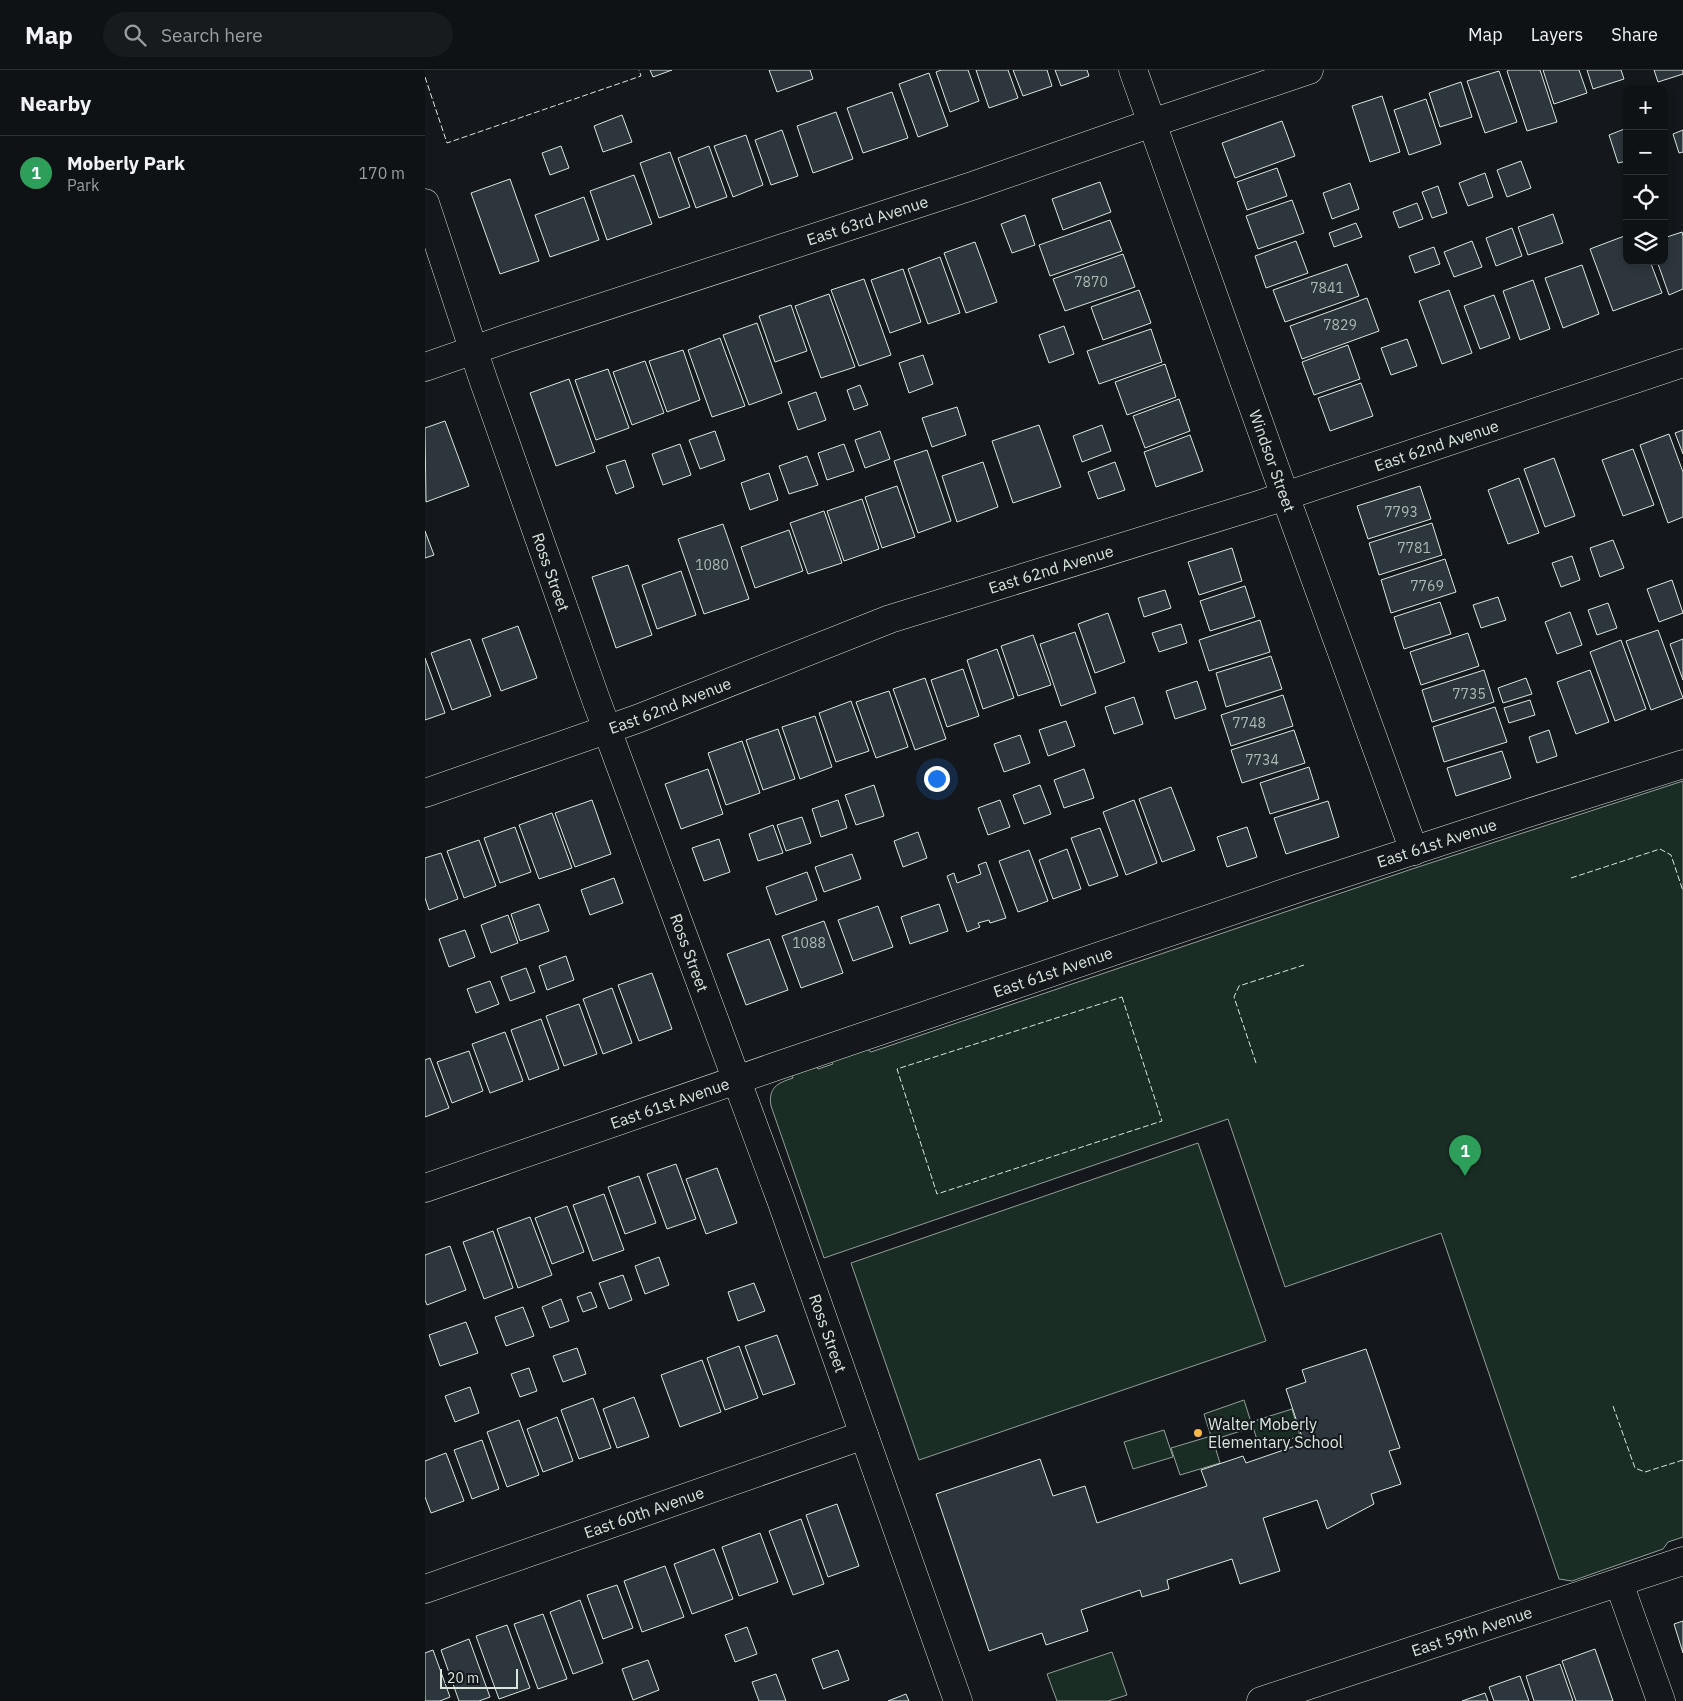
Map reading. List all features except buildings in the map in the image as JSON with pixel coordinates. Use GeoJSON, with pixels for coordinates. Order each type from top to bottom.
{"type":"FeatureCollection","features":[{"type":"Feature","properties":{"kind":"street","name":"Windsor Street"},"geometry":{"type":"LineString","coordinates":[[1133,70],[1414,851]]}},
{"type":"Feature","properties":{"kind":"street","name":"East 63rd Avenue"},"geometry":{"type":"LineString","coordinates":[[425,367],[972,186],[1309,70]]}},
{"type":"Feature","properties":{"kind":"street","name":"Ross Street"},"geometry":{"type":"LineString","coordinates":[[425,203],[473,350],[607,729],[737,1080],[958,1701]]}},
{"type":"Feature","properties":{"kind":"street","name":"East 62nd Avenue"},"geometry":{"type":"LineString","coordinates":[[425,793],[607,729],[890,619],[1106,554],[1683,364]]}},
{"type":"Feature","properties":{"kind":"street","name":"East 61st Avenue"},"geometry":{"type":"LineString","coordinates":[[425,1188],[1299,888],[1683,764]]}},
{"type":"Feature","properties":{"kind":"street","name":"East 60th Avenue"},"geometry":{"type":"LineString","coordinates":[[425,1589],[864,1435]]}},
{"type":"Feature","properties":{"kind":"street","name":"East 59th Avenue"},"geometry":{"type":"LineString","coordinates":[[1261,1701],[1683,1561]]}},
{"type":"Feature","properties":{"kind":"street"},"geometry":{"type":"LineString","coordinates":[[1619,1583],[1661,1701]]}},
{"type":"Feature","properties":{"kind":"green space"},"geometry":{"type":"Polygon","coordinates":[[[1683,781],[1683,1537],[1668,1542],[1663,1549],[1572,1581],[1559,1579],[1441,1233],[1285,1287],[1228,1119],[824,1258],[771,1106],[772,1091],[778,1084],[793,1078],[791,1074],[833,1064],[831,1061],[863,1046],[871,1052],[1415,868],[1683,781]]]}},
{"type":"Feature","properties":{"kind":"green space"},"geometry":{"type":"Polygon","coordinates":[[[1198,1143],[1266,1341],[919,1460],[851,1263],[1198,1143]]]}},
{"type":"Feature","properties":{"kind":"green space"},"geometry":{"type":"Polygon","coordinates":[[[1244,1400],[1251,1422],[1292,1409],[1300,1436],[1260,1449],[1253,1427],[1213,1440],[1220,1463],[1180,1475],[1171,1448],[1211,1436],[1204,1414],[1244,1400]]]}},
{"type":"Feature","properties":{"kind":"green space"},"geometry":{"type":"Polygon","coordinates":[[[1164,1430],[1173,1457],[1133,1469],[1124,1442],[1164,1430]]]}},
{"type":"Feature","properties":{"kind":"green space"},"geometry":{"type":"Polygon","coordinates":[[[1112,1652],[1127,1695],[1108,1701],[1057,1701],[1047,1674],[1112,1652]]]}},
{"type":"Feature","properties":{"kind":"fence"},"geometry":{"type":"LineString","coordinates":[[425,77],[447,143],[641,76],[639,70]]}},
{"type":"Feature","properties":{"kind":"fence"},"geometry":{"type":"LineString","coordinates":[[1571,878],[1660,849],[1671,855],[1683,891]]}},
{"type":"Feature","properties":{"kind":"fence"},"geometry":{"type":"LineString","coordinates":[[1256,1063],[1234,997],[1239,986],[1304,965]]}},
{"type":"Feature","properties":{"kind":"fence"},"geometry":{"type":"LineString","coordinates":[[1122,997],[1162,1121],[937,1194],[897,1069],[1122,997]]}},
{"type":"Feature","properties":{"kind":"fence"},"geometry":{"type":"LineString","coordinates":[[1613,1406],[1635,1468],[1645,1472],[1683,1460]]}},
{"type":"Feature","properties":{"kind":"place","name":"Moberly Park"},"geometry":{"type":"Point","coordinates":[1465,1176]}},
{"type":"Feature","properties":{"kind":"place","name":"Walter Moberly Elementary School"},"geometry":{"type":"Point","coordinates":[1198,1433]}}]}
